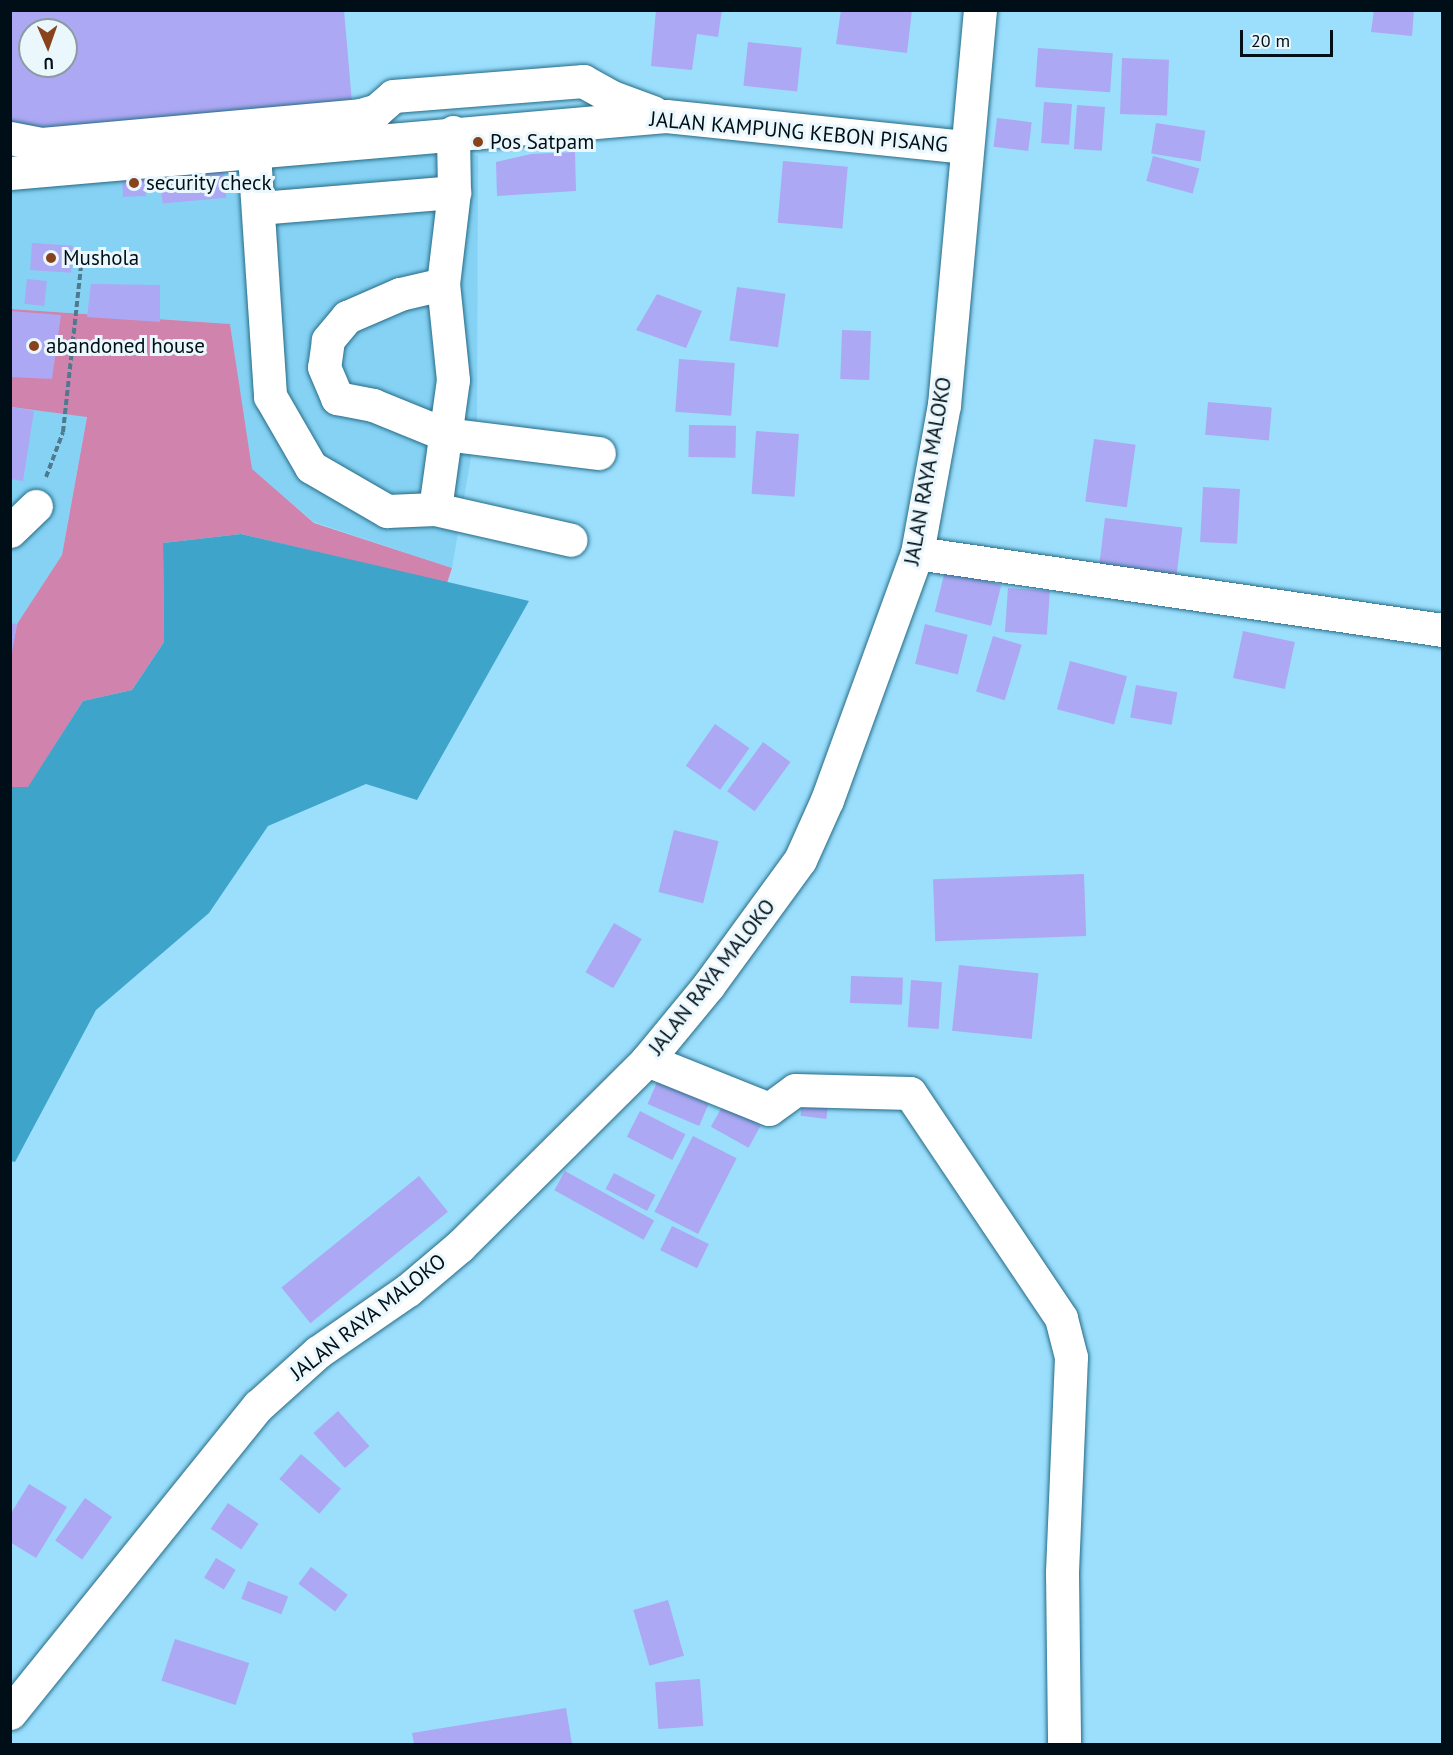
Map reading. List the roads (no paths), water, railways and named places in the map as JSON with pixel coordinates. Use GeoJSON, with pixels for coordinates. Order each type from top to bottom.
{"type":"FeatureCollection","features":[{"type":"Feature","properties":{"kind":"street","name":"JALAN RAYA MALOKO"},"geometry":{"type":"LineString","coordinates":[[10,1713],[258,1406],[318,1352],[408,1290],[460,1246],[647,1060],[715,977],[800,860],[831,790],[917,553],[944,405],[980,10]]}},
{"type":"Feature","properties":{"kind":"street"},"geometry":{"type":"LineString","coordinates":[[10,138],[42,144],[360,115],[377,110],[393,96],[583,81],[612,97],[666,116]]}},
{"type":"Feature","properties":{"kind":"street","name":"JALAN KAMPUNG KEBON PISANG"},"geometry":{"type":"LineString","coordinates":[[10,173],[254,154],[453,132],[666,116],[966,147]]}},
{"type":"Feature","properties":{"kind":"street"},"geometry":{"type":"LineString","coordinates":[[435,509],[453,380],[443,284],[454,192],[453,132]]}},
{"type":"Feature","properties":{"kind":"street"},"geometry":{"type":"LineString","coordinates":[[254,154],[270,396],[288,433],[311,467],[349,492],[387,511],[435,509],[571,540]]}},
{"type":"Feature","properties":{"kind":"street"},"geometry":{"type":"LineString","coordinates":[[259,208],[454,192]]}},
{"type":"Feature","properties":{"kind":"street"},"geometry":{"type":"LineString","coordinates":[[443,284],[400,294],[347,317],[328,340],[324,367],[337,398],[373,405],[444,434],[599,453]]}},
{"type":"Feature","properties":{"kind":"street"},"geometry":{"type":"LineString","coordinates":[[10,531],[36,506]]}},
{"type":"Feature","properties":{"kind":"street"},"geometry":{"type":"LineString","coordinates":[[917,553],[1443,630]]}},
{"type":"Feature","properties":{"kind":"street"},"geometry":{"type":"LineString","coordinates":[[647,1060],[769,1109],[795,1090],[910,1093],[1061,1318],[1071,1357],[1062,1573],[1064,1744]]}},
{"type":"Feature","properties":{"kind":"place","name":"Pos Satpam"},"geometry":{"type":"Point","coordinates":[478,142]}},
{"type":"Feature","properties":{"kind":"place","name":"security check"},"geometry":{"type":"Point","coordinates":[134,183]}},
{"type":"Feature","properties":{"kind":"place","name":"Mushola"},"geometry":{"type":"Point","coordinates":[51,258]}},
{"type":"Feature","properties":{"kind":"place","name":"abandoned house"},"geometry":{"type":"Point","coordinates":[34,346]}}]}
